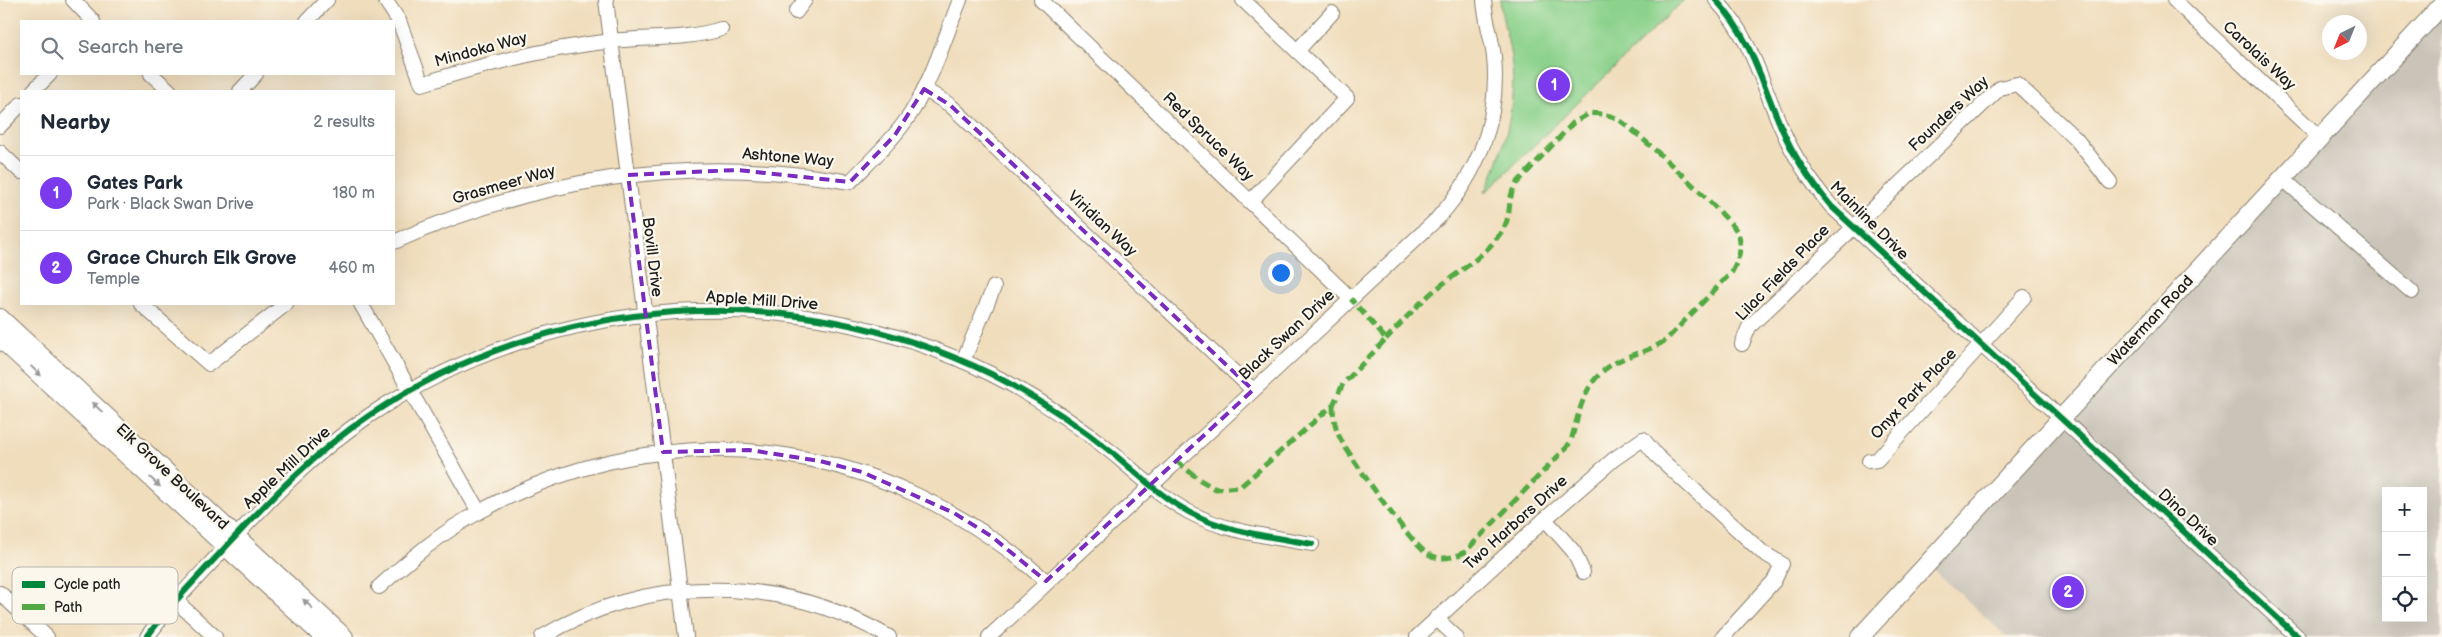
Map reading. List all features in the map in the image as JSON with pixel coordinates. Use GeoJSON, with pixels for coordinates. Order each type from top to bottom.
{"type":"FeatureCollection","features":[{"type":"Feature","properties":{"kind":"main road","name":"Waterman Road"},"geometry":{"type":"LineString","coordinates":[[1860,637],[2442,5]]}},
{"type":"Feature","properties":{"kind":"main road","name":"Elk Grove Boulevard"},"geometry":{"type":"LineString","coordinates":[[0,318],[230,542],[324,637]]}},
{"type":"Feature","properties":{"kind":"main road","name":"Elk Grove Boulevard"},"geometry":{"type":"LineString","coordinates":[[0,338],[230,542],[344,637]]}},
{"type":"Feature","properties":{"kind":"street"},"geometry":{"type":"LineString","coordinates":[[73,0],[92,20]]}},
{"type":"Feature","properties":{"kind":"street"},"geometry":{"type":"LineString","coordinates":[[307,20],[327,0]]}},
{"type":"Feature","properties":{"kind":"street","name":"Mindoka Way"},"geometry":{"type":"LineString","coordinates":[[385,0],[399,21],[422,84],[515,57],[611,41]]}},
{"type":"Feature","properties":{"kind":"street","name":"Bovill Drive"},"geometry":{"type":"LineString","coordinates":[[606,0],[686,637]]}},
{"type":"Feature","properties":{"kind":"street"},"geometry":{"type":"LineString","coordinates":[[796,12],[805,0]]}},
{"type":"Feature","properties":{"kind":"street","name":"Ashtone Way"},"geometry":{"type":"LineString","coordinates":[[628,175],[737,170],[786,173],[850,182],[894,135],[911,113],[924,89],[960,0]]}},
{"type":"Feature","properties":{"kind":"street","name":"Red Spruce Way"},"geometry":{"type":"LineString","coordinates":[[1041,0],[1351,299]]}},
{"type":"Feature","properties":{"kind":"street"},"geometry":{"type":"LineString","coordinates":[[1243,0],[1347,98],[1250,202]]}},
{"type":"Feature","properties":{"kind":"street","name":"Black Swan Drive"},"geometry":{"type":"LineString","coordinates":[[989,637],[1046,581],[1351,299],[1453,201],[1468,178],[1480,154],[1492,114],[1495,76],[1484,0]]}},
{"type":"Feature","properties":{"kind":"street","name":"Mainline Drive"},"geometry":{"type":"LineString","coordinates":[[1716,0],[1738,28],[1752,54],[1794,154],[1812,183],[1852,228],[2060,419]]}},
{"type":"Feature","properties":{"kind":"street","name":"Carolais Way"},"geometry":{"type":"LineString","coordinates":[[2174,0],[2320,138]]}},
{"type":"Feature","properties":{"kind":"street"},"geometry":{"type":"LineString","coordinates":[[1297,50],[1332,14]]}},
{"type":"Feature","properties":{"kind":"street"},"geometry":{"type":"LineString","coordinates":[[611,41],[704,35],[721,29]]}},
{"type":"Feature","properties":{"kind":"street"},"geometry":{"type":"LineString","coordinates":[[34,90],[49,75]]}},
{"type":"Feature","properties":{"kind":"street"},"geometry":{"type":"LineString","coordinates":[[152,75],[169,90]]}},
{"type":"Feature","properties":{"kind":"street"},"geometry":{"type":"LineString","coordinates":[[241,90],[255,75]]}},
{"type":"Feature","properties":{"kind":"street","name":"Founders Way"},"geometry":{"type":"LineString","coordinates":[[1852,228],[2000,88],[2017,84],[2076,139],[2110,182]]}},
{"type":"Feature","properties":{"kind":"street","name":"Viridian Way"},"geometry":{"type":"LineString","coordinates":[[924,89],[950,105],[1253,390]]}},
{"type":"Feature","properties":{"kind":"street"},"geometry":{"type":"LineString","coordinates":[[0,126],[20,105]]}},
{"type":"Feature","properties":{"kind":"street"},"geometry":{"type":"LineString","coordinates":[[0,152],[20,171]]}},
{"type":"Feature","properties":{"kind":"street","name":"Grasmeer Way"},"geometry":{"type":"LineString","coordinates":[[395,242],[481,207],[529,193],[628,175]]}},
{"type":"Feature","properties":{"kind":"street"},"geometry":{"type":"LineString","coordinates":[[2282,178],[2412,292]]}},
{"type":"Feature","properties":{"kind":"street","name":"Lilac Fields Place"},"geometry":{"type":"LineString","coordinates":[[1742,344],[1749,327],[1852,228]]}},
{"type":"Feature","properties":{"kind":"street"},"geometry":{"type":"LineString","coordinates":[[963,361],[994,287]]}},
{"type":"Feature","properties":{"kind":"street","name":"Onyx Park Place"},"geometry":{"type":"LineString","coordinates":[[1869,461],[1878,460],[2024,297]]}},
{"type":"Feature","properties":{"kind":"street"},"geometry":{"type":"LineString","coordinates":[[142,305],[209,364],[285,305]]}},
{"type":"Feature","properties":{"kind":"street"},"geometry":{"type":"LineString","coordinates":[[362,305],[479,512]]}},
{"type":"Feature","properties":{"kind":"street","name":"Apple Mill Drive"},"geometry":{"type":"LineString","coordinates":[[178,598],[306,464],[369,415],[410,390],[439,375],[516,343],[596,321],[694,310],[744,310],[826,320],[906,340],[963,361],[1049,407],[1115,456],[1165,498],[1207,521],[1235,530],[1312,544]]}},
{"type":"Feature","properties":{"kind":"street","name":"Dino Drive"},"geometry":{"type":"LineString","coordinates":[[2060,419],[2298,637]]}},
{"type":"Feature","properties":{"kind":"street","name":"Two Harbors Drive"},"geometry":{"type":"LineString","coordinates":[[1417,637],[1545,519],[1614,460],[1643,439],[1656,455],[1762,552],[1782,564],[1774,581],[1723,637]]}},
{"type":"Feature","properties":{"kind":"street"},"geometry":{"type":"LineString","coordinates":[[379,587],[432,542],[479,512],[541,482],[621,459],[663,452],[706,450],[749,450],[820,461],[862,472],[905,489],[954,513],[991,536],[1046,581]]}},
{"type":"Feature","properties":{"kind":"street"},"geometry":{"type":"LineString","coordinates":[[1545,519],[1574,552],[1583,572]]}},
{"type":"Feature","properties":{"kind":"street"},"geometry":{"type":"LineString","coordinates":[[542,637],[585,615],[608,606],[644,597],[680,591],[742,590],[791,597],[849,616],[889,637]]}},
{"type":"Feature","properties":{"kind":"street"},"geometry":{"type":"LineString","coordinates":[[0,593],[12,604]]}},
{"type":"Feature","properties":{"kind":"street"},"geometry":{"type":"LineString","coordinates":[[178,602],[215,637]]}},
{"type":"Feature","properties":{"kind":"street"},"geometry":{"type":"LineString","coordinates":[[1436,618],[1456,637]]}},
{"type":"Feature","properties":{"kind":"street"},"geometry":{"type":"LineString","coordinates":[[33,624],[47,637]]}},
{"type":"Feature","properties":{"kind":"street","name":"Apple Mill Drive"},"geometry":{"type":"LineString","coordinates":[[147,637],[157,624]]}},
{"type":"Feature","properties":{"kind":"highlighted area"},"geometry":{"type":"Polygon","coordinates":[[[924,89],[950,105],[1253,390],[1046,581],[991,536],[954,513],[862,472],[820,461],[749,450],[663,452],[628,175],[737,170],[850,182],[895,135],[924,89]]]}},
{"type":"Feature","properties":{"kind":"shaded area"},"geometry":{"type":"Polygon","coordinates":[[[2442,5],[2442,637],[2007,637],[1927,563],[2442,5]]]}},
{"type":"Feature","properties":{"kind":"green space"},"geometry":{"type":"Polygon","coordinates":[[[1500,0],[1684,0],[1485,193],[1503,147],[1512,98],[1512,65],[1500,0]]]}},
{"type":"Feature","properties":{"kind":"marked path"},"geometry":{"type":"LineString","coordinates":[[1333,405],[1333,413],[1340,438],[1368,481],[1420,548],[1433,556],[1446,558],[1465,552],[1567,447],[1571,441],[1578,414],[1587,391],[1602,372],[1613,364],[1652,348],[1666,340],[1732,272],[1740,253],[1738,233],[1701,193],[1625,124],[1610,116],[1590,113],[1573,123],[1516,184],[1511,196],[1505,225],[1488,249],[1428,296],[1386,339]]}},
{"type":"Feature","properties":{"kind":"marked path"},"geometry":{"type":"LineString","coordinates":[[1176,461],[1200,480],[1216,489],[1240,487],[1333,405],[1343,384],[1386,339],[1351,299]]}},
{"type":"Feature","properties":{"kind":"cycle path"},"geometry":{"type":"LineString","coordinates":[[1716,0],[1729,15],[1748,46],[1792,149],[1810,178],[1831,206],[2298,637]]}},
{"type":"Feature","properties":{"kind":"cycle path"},"geometry":{"type":"LineString","coordinates":[[178,599],[274,496],[329,445],[370,415],[441,374],[517,343],[595,322],[675,312],[756,312],[837,322],[915,343],[991,374],[1040,401],[1086,432],[1160,493],[1189,512],[1218,525],[1312,544]]}},
{"type":"Feature","properties":{"kind":"cycle path"},"geometry":{"type":"LineString","coordinates":[[147,637],[157,624]]}},
{"type":"Feature","properties":{"kind":"place","name":"Gates Park"},"geometry":{"type":"Point","coordinates":[1554,85]}},
{"type":"Feature","properties":{"kind":"place","name":"Grace Church Elk Grove"},"geometry":{"type":"Point","coordinates":[2068,592]}}]}
